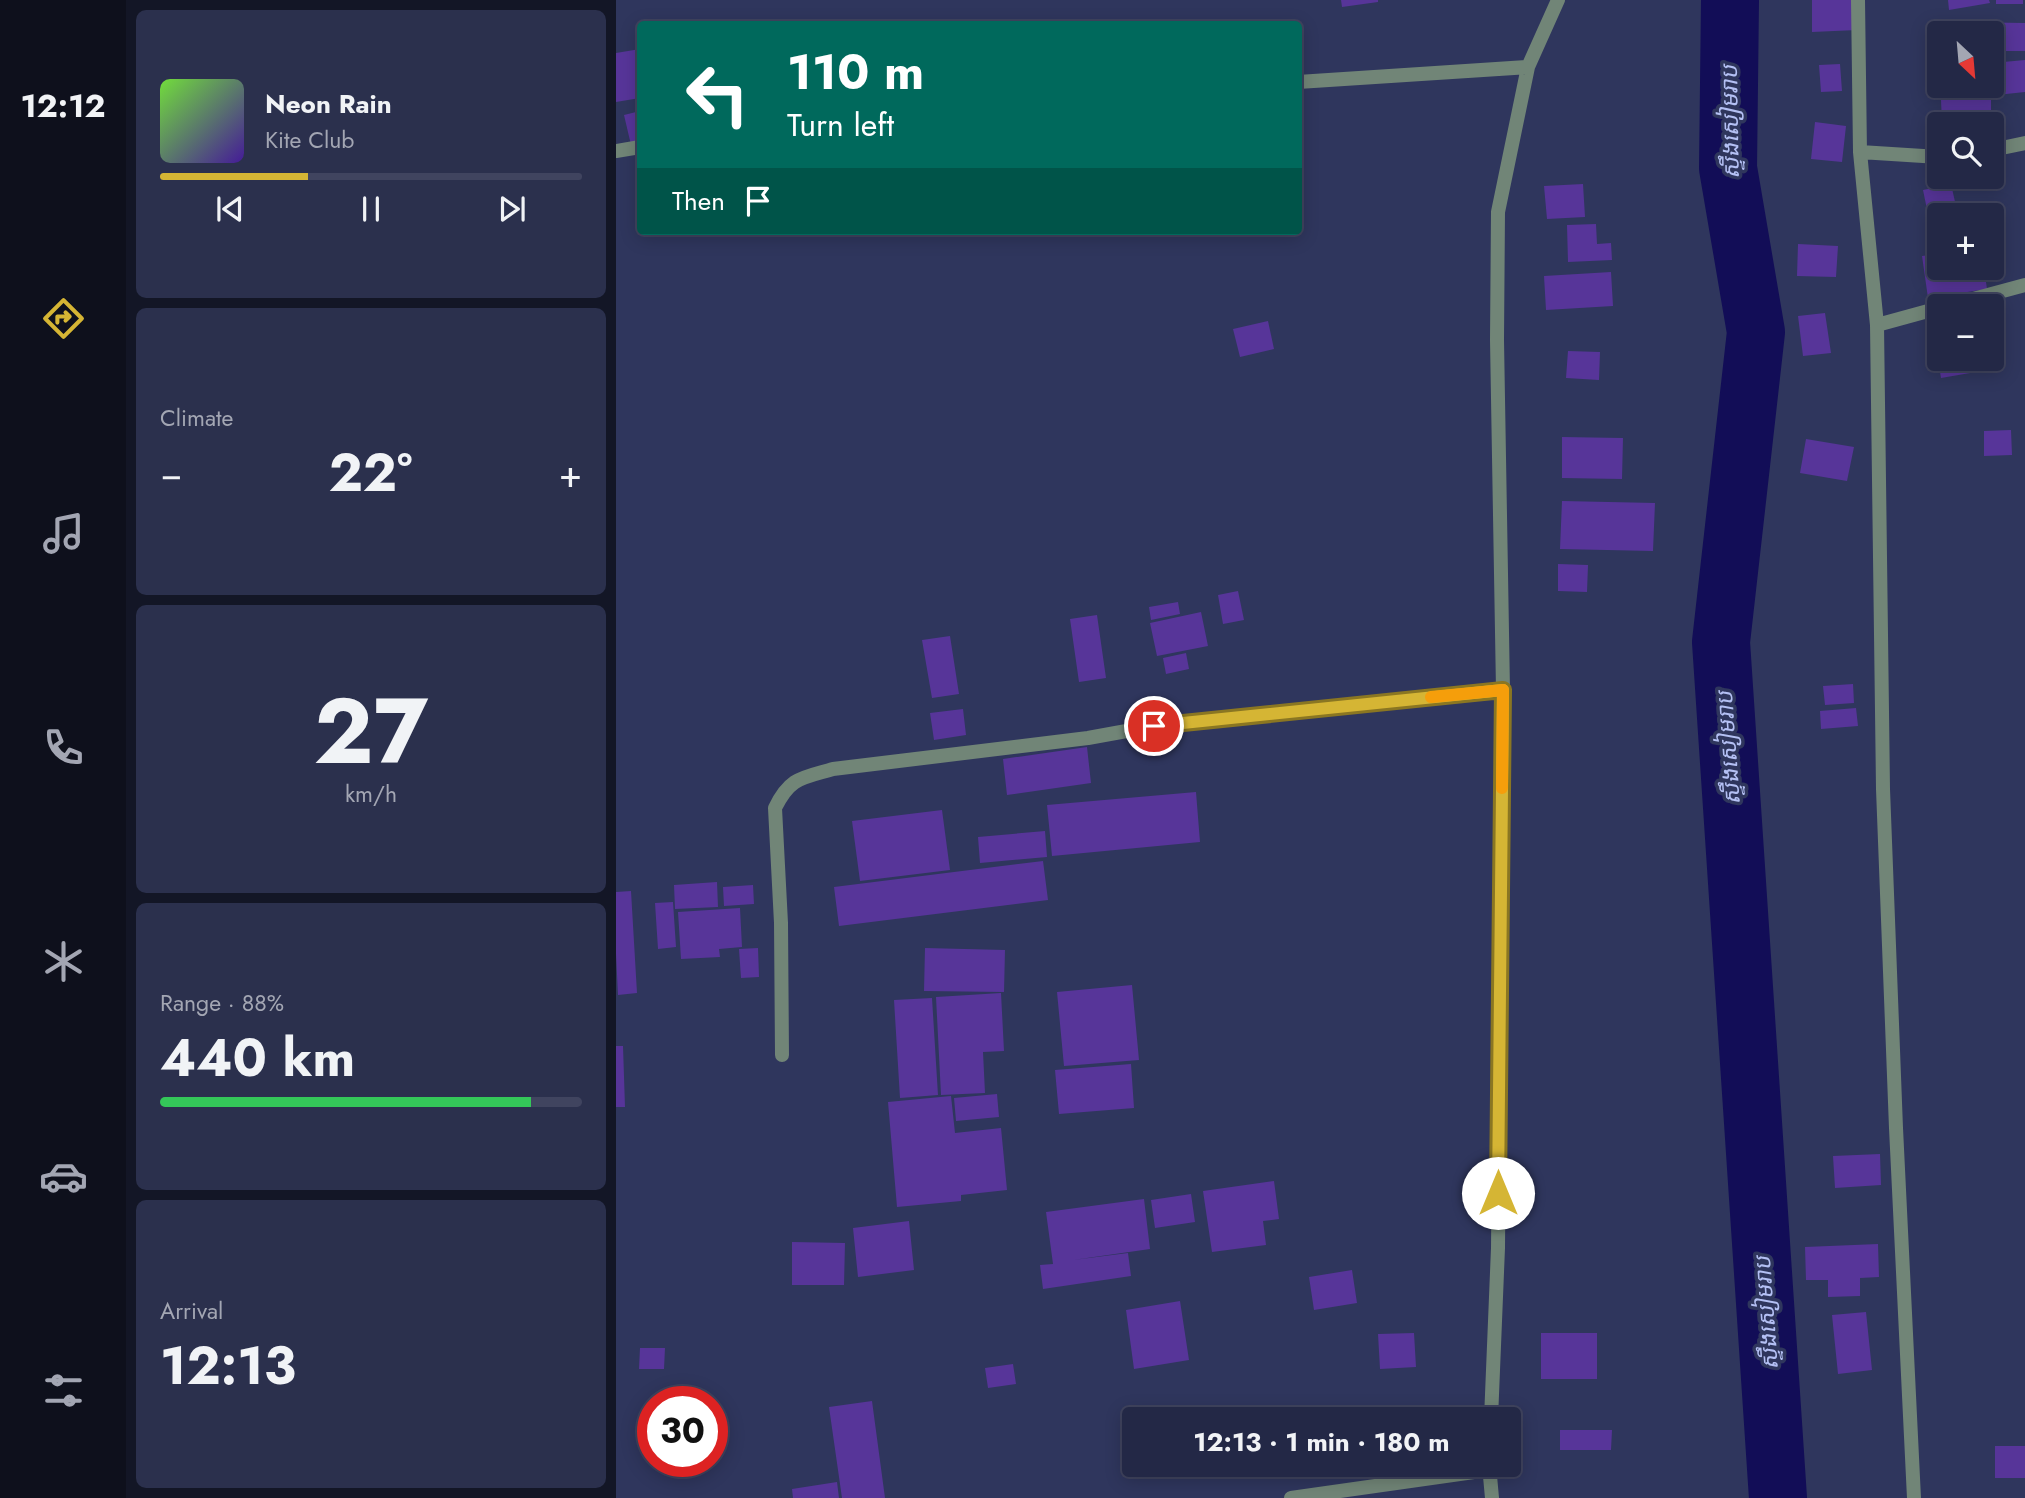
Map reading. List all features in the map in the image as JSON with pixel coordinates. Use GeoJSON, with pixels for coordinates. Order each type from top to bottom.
{"type":"FeatureCollection","features":[{"type":"Feature","properties":{"kind":"street"},"geometry":{"type":"LineString","coordinates":[[1491,1407],[1498,1248],[1503,690],[1497,212],[1528,67],[1558,0]]}},
{"type":"Feature","properties":{"kind":"street"},"geometry":{"type":"LineString","coordinates":[[1858,0],[1860,152],[1877,325],[1884,789],[1896,1128],[1914,1498]]}},
{"type":"Feature","properties":{"kind":"street"},"geometry":{"type":"LineString","coordinates":[[1302,82],[1528,67]]}},
{"type":"Feature","properties":{"kind":"street"},"geometry":{"type":"LineString","coordinates":[[2004,147],[2025,143]]}},
{"type":"Feature","properties":{"kind":"street"},"geometry":{"type":"LineString","coordinates":[[616,151],[637,148]]}},
{"type":"Feature","properties":{"kind":"street"},"geometry":{"type":"LineString","coordinates":[[1860,152],[1927,156]]}},
{"type":"Feature","properties":{"kind":"street"},"geometry":{"type":"LineString","coordinates":[[1992,294],[2025,285]]}},
{"type":"Feature","properties":{"kind":"street"},"geometry":{"type":"LineString","coordinates":[[1877,325],[1927,311]]}},
{"type":"Feature","properties":{"kind":"street"},"geometry":{"type":"LineString","coordinates":[[782,1055],[781,923],[775,808],[782,793],[796,779],[833,769],[1087,738],[1154,726],[1503,690]]}},
{"type":"Feature","properties":{"kind":"street"},"geometry":{"type":"LineString","coordinates":[[1291,1498],[1429,1477]]}},
{"type":"Feature","properties":{"kind":"street"},"geometry":{"type":"LineString","coordinates":[[1489,1477],[1492,1498]]}},
{"type":"Feature","properties":{"kind":"building"},"geometry":{"type":"Polygon","coordinates":[[[1341,0],[1378,0],[1378,2],[1342,7],[1341,0]]]}},
{"type":"Feature","properties":{"kind":"building"},"geometry":{"type":"Polygon","coordinates":[[[1812,0],[1856,0],[1857,30],[1812,32],[1812,0]]]}},
{"type":"Feature","properties":{"kind":"building"},"geometry":{"type":"Polygon","coordinates":[[[1948,0],[1989,0],[1990,3],[1949,10],[1948,0]]]}},
{"type":"Feature","properties":{"kind":"building"},"geometry":{"type":"Polygon","coordinates":[[[1996,0],[2023,0],[2023,4],[1996,4],[1996,0]]]}},
{"type":"Feature","properties":{"kind":"building"},"geometry":{"type":"Polygon","coordinates":[[[2004,23],[2025,23],[2025,51],[2004,51],[2004,23]]]}},
{"type":"Feature","properties":{"kind":"building"},"geometry":{"type":"Polygon","coordinates":[[[637,50],[637,98],[616,102],[616,53],[637,50]]]}},
{"type":"Feature","properties":{"kind":"building"},"geometry":{"type":"Polygon","coordinates":[[[2025,60],[2025,92],[2004,94],[2004,62],[2025,60]]]}},
{"type":"Feature","properties":{"kind":"building"},"geometry":{"type":"Polygon","coordinates":[[[1840,64],[1842,91],[1821,92],[1819,65],[1840,64]]]}},
{"type":"Feature","properties":{"kind":"building"},"geometry":{"type":"Polygon","coordinates":[[[1991,99],[1991,112],[1942,112],[1941,100],[1991,99]]]}},
{"type":"Feature","properties":{"kind":"building"},"geometry":{"type":"Polygon","coordinates":[[[637,112],[637,144],[631,145],[624,115],[637,112]]]}},
{"type":"Feature","properties":{"kind":"building"},"geometry":{"type":"Polygon","coordinates":[[[1815,122],[1846,126],[1842,162],[1811,159],[1815,122]]]}},
{"type":"Feature","properties":{"kind":"building"},"geometry":{"type":"Polygon","coordinates":[[[1583,184],[1585,217],[1547,219],[1544,186],[1583,184]]]}},
{"type":"Feature","properties":{"kind":"building"},"geometry":{"type":"Polygon","coordinates":[[[1952,189],[1955,203],[1927,203],[1927,210],[1923,190],[1952,189]]]}},
{"type":"Feature","properties":{"kind":"building"},"geometry":{"type":"Polygon","coordinates":[[[1596,224],[1597,244],[1611,243],[1612,260],[1568,262],[1567,225],[1596,224]]]}},
{"type":"Feature","properties":{"kind":"building"},"geometry":{"type":"Polygon","coordinates":[[[1798,244],[1838,246],[1836,277],[1797,276],[1798,244]]]}},
{"type":"Feature","properties":{"kind":"building"},"geometry":{"type":"Polygon","coordinates":[[[1927,255],[1927,280],[1986,280],[1987,289],[1954,294],[1927,294],[1922,256],[1927,255]]]}},
{"type":"Feature","properties":{"kind":"building"},"geometry":{"type":"Polygon","coordinates":[[[1611,272],[1613,306],[1546,310],[1544,276],[1611,272]]]}},
{"type":"Feature","properties":{"kind":"building"},"geometry":{"type":"Polygon","coordinates":[[[1825,313],[1831,353],[1803,356],[1798,316],[1825,313]]]}},
{"type":"Feature","properties":{"kind":"building"},"geometry":{"type":"Polygon","coordinates":[[[1268,321],[1274,349],[1240,357],[1233,329],[1268,321]]]}},
{"type":"Feature","properties":{"kind":"building"},"geometry":{"type":"Polygon","coordinates":[[[1568,351],[1600,352],[1599,380],[1566,378],[1568,351]]]}},
{"type":"Feature","properties":{"kind":"building"},"geometry":{"type":"Polygon","coordinates":[[[1940,371],[1982,371],[1941,378],[1940,371]]]}},
{"type":"Feature","properties":{"kind":"building"},"geometry":{"type":"Polygon","coordinates":[[[2011,430],[2012,455],[1984,456],[1984,431],[2011,430]]]}},
{"type":"Feature","properties":{"kind":"building"},"geometry":{"type":"Polygon","coordinates":[[[1562,437],[1623,438],[1622,479],[1562,478],[1562,437]]]}},
{"type":"Feature","properties":{"kind":"building"},"geometry":{"type":"Polygon","coordinates":[[[1806,439],[1854,447],[1847,481],[1800,473],[1806,439]]]}},
{"type":"Feature","properties":{"kind":"building"},"geometry":{"type":"Polygon","coordinates":[[[1562,501],[1655,503],[1653,551],[1560,549],[1562,501]]]}},
{"type":"Feature","properties":{"kind":"building"},"geometry":{"type":"Polygon","coordinates":[[[1558,564],[1588,565],[1587,592],[1558,591],[1558,564]]]}},
{"type":"Feature","properties":{"kind":"building"},"geometry":{"type":"Polygon","coordinates":[[[1238,591],[1244,620],[1223,624],[1218,595],[1238,591]]]}},
{"type":"Feature","properties":{"kind":"building"},"geometry":{"type":"Polygon","coordinates":[[[1178,602],[1180,614],[1151,620],[1149,607],[1178,602]]]}},
{"type":"Feature","properties":{"kind":"building"},"geometry":{"type":"Polygon","coordinates":[[[1201,612],[1208,646],[1157,656],[1150,623],[1201,612]]]}},
{"type":"Feature","properties":{"kind":"building"},"geometry":{"type":"Polygon","coordinates":[[[1097,615],[1106,678],[1079,682],[1070,619],[1097,615]]]}},
{"type":"Feature","properties":{"kind":"building"},"geometry":{"type":"Polygon","coordinates":[[[950,636],[959,694],[932,698],[922,640],[950,636]]]}},
{"type":"Feature","properties":{"kind":"building"},"geometry":{"type":"Polygon","coordinates":[[[1186,653],[1189,669],[1166,674],[1163,658],[1186,653]]]}},
{"type":"Feature","properties":{"kind":"building"},"geometry":{"type":"Polygon","coordinates":[[[1853,684],[1854,703],[1825,705],[1823,686],[1853,684]]]}},
{"type":"Feature","properties":{"kind":"building"},"geometry":{"type":"Polygon","coordinates":[[[1856,708],[1858,726],[1821,729],[1820,711],[1856,708]]]}},
{"type":"Feature","properties":{"kind":"building"},"geometry":{"type":"Polygon","coordinates":[[[963,709],[966,735],[934,740],[930,713],[963,709]]]}},
{"type":"Feature","properties":{"kind":"building"},"geometry":{"type":"Polygon","coordinates":[[[1087,747],[1091,783],[1007,795],[1003,759],[1087,747]]]}},
{"type":"Feature","properties":{"kind":"building"},"geometry":{"type":"Polygon","coordinates":[[[1196,792],[1200,842],[1052,856],[1047,805],[1196,792]]]}},
{"type":"Feature","properties":{"kind":"building"},"geometry":{"type":"Polygon","coordinates":[[[942,810],[950,870],[860,881],[852,821],[942,810]]]}},
{"type":"Feature","properties":{"kind":"building"},"geometry":{"type":"Polygon","coordinates":[[[1045,831],[1047,857],[980,863],[978,837],[1045,831]]]}},
{"type":"Feature","properties":{"kind":"building"},"geometry":{"type":"Polygon","coordinates":[[[1043,861],[1048,900],[839,926],[834,887],[1043,861]]]}},
{"type":"Feature","properties":{"kind":"building"},"geometry":{"type":"Polygon","coordinates":[[[717,882],[718,907],[675,909],[674,885],[717,882]]]}},
{"type":"Feature","properties":{"kind":"building"},"geometry":{"type":"Polygon","coordinates":[[[753,885],[754,904],[724,906],[723,887],[753,885]]]}},
{"type":"Feature","properties":{"kind":"building"},"geometry":{"type":"Polygon","coordinates":[[[631,891],[637,993],[618,995],[616,892],[631,891]]]}},
{"type":"Feature","properties":{"kind":"building"},"geometry":{"type":"Polygon","coordinates":[[[673,902],[676,947],[658,949],[655,903],[673,902]]]}},
{"type":"Feature","properties":{"kind":"building"},"geometry":{"type":"Polygon","coordinates":[[[740,908],[742,947],[719,949],[720,957],[681,959],[678,912],[740,908]]]}},
{"type":"Feature","properties":{"kind":"building"},"geometry":{"type":"Polygon","coordinates":[[[758,948],[759,977],[741,978],[739,949],[758,948]]]}},
{"type":"Feature","properties":{"kind":"building"},"geometry":{"type":"Polygon","coordinates":[[[925,948],[1005,950],[1004,992],[924,991],[925,948]]]}},
{"type":"Feature","properties":{"kind":"building"},"geometry":{"type":"Polygon","coordinates":[[[1132,985],[1139,1060],[1064,1066],[1057,992],[1132,985]]]}},
{"type":"Feature","properties":{"kind":"building"},"geometry":{"type":"Polygon","coordinates":[[[1001,993],[1004,1051],[983,1052],[985,1093],[941,1095],[936,997],[1001,993]]]}},
{"type":"Feature","properties":{"kind":"building"},"geometry":{"type":"Polygon","coordinates":[[[932,998],[938,1095],[900,1098],[894,1000],[932,998]]]}},
{"type":"Feature","properties":{"kind":"building"},"geometry":{"type":"Polygon","coordinates":[[[616,1046],[623,1046],[625,1107],[616,1107],[616,1046]]]}},
{"type":"Feature","properties":{"kind":"building"},"geometry":{"type":"Polygon","coordinates":[[[1131,1064],[1134,1108],[1059,1114],[1055,1070],[1131,1064]]]}},
{"type":"Feature","properties":{"kind":"building"},"geometry":{"type":"Polygon","coordinates":[[[997,1094],[999,1117],[956,1121],[954,1098],[997,1094]]]}},
{"type":"Feature","properties":{"kind":"building"},"geometry":{"type":"Polygon","coordinates":[[[951,1096],[955,1133],[1001,1128],[1007,1190],[961,1195],[961,1201],[897,1207],[888,1102],[951,1096]]]}},
{"type":"Feature","properties":{"kind":"building"},"geometry":{"type":"Polygon","coordinates":[[[1880,1154],[1881,1185],[1835,1188],[1833,1156],[1880,1154]]]}},
{"type":"Feature","properties":{"kind":"building"},"geometry":{"type":"Polygon","coordinates":[[[1274,1181],[1279,1219],[1263,1221],[1266,1245],[1212,1252],[1203,1191],[1274,1181]]]}},
{"type":"Feature","properties":{"kind":"building"},"geometry":{"type":"Polygon","coordinates":[[[1191,1194],[1195,1222],[1155,1228],[1151,1200],[1191,1194]]]}},
{"type":"Feature","properties":{"kind":"building"},"geometry":{"type":"Polygon","coordinates":[[[1144,1199],[1150,1249],[1073,1260],[1128,1253],[1131,1276],[1043,1289],[1040,1265],[1053,1264],[1046,1212],[1144,1199]]]}},
{"type":"Feature","properties":{"kind":"building"},"geometry":{"type":"Polygon","coordinates":[[[909,1221],[914,1270],[858,1277],[853,1228],[909,1221]]]}},
{"type":"Feature","properties":{"kind":"building"},"geometry":{"type":"Polygon","coordinates":[[[792,1242],[845,1243],[844,1285],[792,1285],[792,1242]]]}},
{"type":"Feature","properties":{"kind":"building"},"geometry":{"type":"Polygon","coordinates":[[[1878,1244],[1879,1277],[1860,1278],[1860,1296],[1828,1297],[1828,1280],[1806,1280],[1805,1247],[1878,1244]]]}},
{"type":"Feature","properties":{"kind":"building"},"geometry":{"type":"Polygon","coordinates":[[[1352,1270],[1357,1303],[1314,1310],[1309,1277],[1352,1270]]]}},
{"type":"Feature","properties":{"kind":"building"},"geometry":{"type":"Polygon","coordinates":[[[1180,1301],[1189,1360],[1134,1369],[1126,1310],[1180,1301]]]}},
{"type":"Feature","properties":{"kind":"building"},"geometry":{"type":"Polygon","coordinates":[[[1866,1312],[1872,1370],[1838,1374],[1832,1315],[1866,1312]]]}},
{"type":"Feature","properties":{"kind":"building"},"geometry":{"type":"Polygon","coordinates":[[[1414,1333],[1416,1367],[1380,1369],[1378,1334],[1414,1333]]]}},
{"type":"Feature","properties":{"kind":"building"},"geometry":{"type":"Polygon","coordinates":[[[1541,1333],[1597,1333],[1597,1379],[1541,1379],[1541,1333]]]}},
{"type":"Feature","properties":{"kind":"building"},"geometry":{"type":"Polygon","coordinates":[[[640,1348],[665,1348],[664,1369],[639,1369],[640,1348]]]}},
{"type":"Feature","properties":{"kind":"building"},"geometry":{"type":"Polygon","coordinates":[[[1013,1364],[1016,1384],[988,1388],[985,1368],[1013,1364]]]}},
{"type":"Feature","properties":{"kind":"building"},"geometry":{"type":"Polygon","coordinates":[[[872,1401],[885,1498],[842,1498],[829,1407],[872,1401]]]}},
{"type":"Feature","properties":{"kind":"building"},"geometry":{"type":"Polygon","coordinates":[[[1560,1430],[1612,1430],[1611,1450],[1560,1450],[1560,1430]]]}},
{"type":"Feature","properties":{"kind":"building"},"geometry":{"type":"Polygon","coordinates":[[[1995,1446],[2025,1446],[2025,1478],[1995,1478],[1995,1446]]]}},
{"type":"Feature","properties":{"kind":"building"},"geometry":{"type":"Polygon","coordinates":[[[837,1482],[839,1498],[793,1498],[792,1489],[837,1482]]]}},
{"type":"Feature","properties":{"kind":"waterway","name":"ស្ទឹងសៀមរាប"},"geometry":{"type":"LineString","coordinates":[[1730,0],[1728,168],[1756,332],[1721,642],[1778,1498]]}},
{"type":"Feature","properties":{"kind":"slow traffic"},"geometry":{"type":"LineString","coordinates":[[1431,697],[1503,690],[1502,788]]}},
{"type":"Feature","properties":{"kind":"route"},"geometry":{"type":"LineString","coordinates":[[1154,726],[1503,690],[1498,1193]]}}]}
